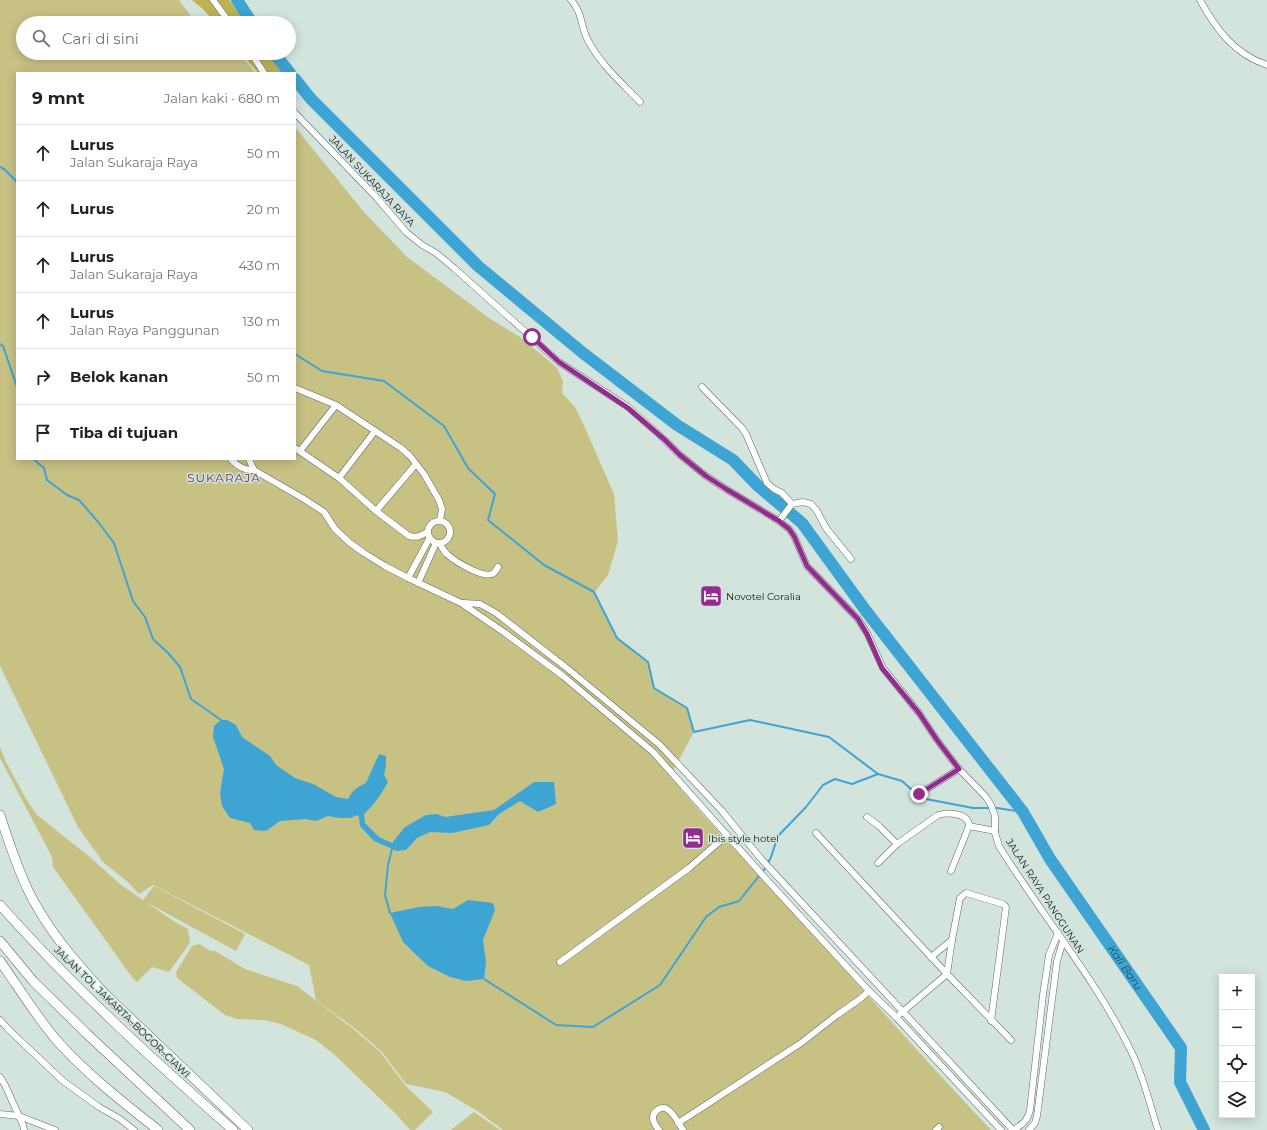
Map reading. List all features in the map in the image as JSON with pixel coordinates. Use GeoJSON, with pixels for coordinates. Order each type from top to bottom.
{"type":"FeatureCollection","features":[{"type":"Feature","properties":{"kind":"highway"},"geometry":{"type":"LineString","coordinates":[[0,815],[27,889],[58,940],[69,954],[105,994],[248,1130]]}},
{"type":"Feature","properties":{"kind":"highway","name":"JALAN TOL JAKARTA–BOGOR–CIAWI"},"geometry":{"type":"LineString","coordinates":[[0,905],[110,1018],[233,1130]]}},
{"type":"Feature","properties":{"kind":"highway"},"geometry":{"type":"LineString","coordinates":[[0,941],[33,980],[86,1033],[190,1130]]}},
{"type":"Feature","properties":{"kind":"highway"},"geometry":{"type":"LineString","coordinates":[[0,961],[59,1042],[88,1073],[158,1130]]}},
{"type":"Feature","properties":{"kind":"street"},"geometry":{"type":"LineString","coordinates":[[212,0],[225,16]]}},
{"type":"Feature","properties":{"kind":"street"},"geometry":{"type":"LineString","coordinates":[[570,0],[578,8],[584,32],[589,44],[609,71],[640,102]]}},
{"type":"Feature","properties":{"kind":"street"},"geometry":{"type":"LineString","coordinates":[[1200,0],[1223,36],[1231,44],[1254,59],[1267,65]]}},
{"type":"Feature","properties":{"kind":"street"},"geometry":{"type":"LineString","coordinates":[[256,60],[263,72]]}},
{"type":"Feature","properties":{"kind":"street","name":"JALAN SUKARAJA RAYA"},"geometry":{"type":"LineString","coordinates":[[296,114],[372,193],[406,232],[454,268],[559,362],[628,408],[680,455],[706,476],[726,489],[781,518]]}},
{"type":"Feature","properties":{"kind":"street"},"geometry":{"type":"LineString","coordinates":[[702,387],[742,428],[767,483],[782,493],[791,506]]}},
{"type":"Feature","properties":{"kind":"street"},"geometry":{"type":"LineString","coordinates":[[296,388],[336,405],[375,431],[390,439],[410,456],[424,474],[439,500],[442,509],[440,520]]}},
{"type":"Feature","properties":{"kind":"street"},"geometry":{"type":"LineString","coordinates":[[336,405],[297,450],[339,478],[376,511],[409,536],[420,537],[427,532]]}},
{"type":"Feature","properties":{"kind":"street"},"geometry":{"type":"LineString","coordinates":[[339,478],[375,431]]}},
{"type":"Feature","properties":{"kind":"street"},"geometry":{"type":"LineString","coordinates":[[232,460],[239,467],[245,470],[254,470],[324,512],[335,529],[350,543],[364,553],[408,578],[461,603],[505,633],[563,676],[653,752],[766,879],[869,991],[896,1017],[1001,1130]]}},
{"type":"Feature","properties":{"kind":"street"},"geometry":{"type":"LineString","coordinates":[[249,460],[254,470]]}},
{"type":"Feature","properties":{"kind":"street"},"geometry":{"type":"LineString","coordinates":[[376,511],[416,464]]}},
{"type":"Feature","properties":{"kind":"street"},"geometry":{"type":"LineString","coordinates":[[781,518],[791,506],[803,502],[811,504],[814,506],[826,528],[851,559]]}},
{"type":"Feature","properties":{"kind":"street","name":"JALAN RAYA PANGGUNAN"},"geometry":{"type":"LineString","coordinates":[[781,518],[794,536],[807,566],[858,619],[867,634],[882,668],[919,713],[959,769],[986,797],[991,805],[995,816],[996,839],[1003,852],[1058,933],[1121,1031],[1133,1055],[1158,1130]]}},
{"type":"Feature","properties":{"kind":"street"},"geometry":{"type":"LineString","coordinates":[[408,578],[429,539],[427,532],[428,527],[431,523],[440,520],[448,525],[450,534],[448,539],[444,542],[438,543]]}},
{"type":"Feature","properties":{"kind":"street"},"geometry":{"type":"LineString","coordinates":[[429,539],[438,543],[452,559],[477,572],[485,575],[491,575],[498,567]]}},
{"type":"Feature","properties":{"kind":"street"},"geometry":{"type":"LineString","coordinates":[[418,583],[438,543]]}},
{"type":"Feature","properties":{"kind":"street"},"geometry":{"type":"LineString","coordinates":[[461,603],[480,604],[496,613],[568,669],[660,745],[714,803],[762,860],[1013,1130],[1024,1123],[1028,1118],[1030,1110],[1049,955],[1058,933]]}},
{"type":"Feature","properties":{"kind":"street"},"geometry":{"type":"LineString","coordinates":[[653,752],[660,745]]}},
{"type":"Feature","properties":{"kind":"street"},"geometry":{"type":"LineString","coordinates":[[919,794],[959,769]]}},
{"type":"Feature","properties":{"kind":"street"},"geometry":{"type":"LineString","coordinates":[[706,810],[714,803]]}},
{"type":"Feature","properties":{"kind":"street"},"geometry":{"type":"LineString","coordinates":[[878,864],[897,844],[938,815],[945,813],[958,815],[968,819],[970,826],[951,871]]}},
{"type":"Feature","properties":{"kind":"street"},"geometry":{"type":"LineString","coordinates":[[868,817],[897,844]]}},
{"type":"Feature","properties":{"kind":"street"},"geometry":{"type":"LineString","coordinates":[[970,826],[995,831]]}},
{"type":"Feature","properties":{"kind":"street"},"geometry":{"type":"LineString","coordinates":[[816,833],[991,1021],[1011,1040]]}},
{"type":"Feature","properties":{"kind":"street"},"geometry":{"type":"LineString","coordinates":[[560,962],[683,872],[727,835]]}},
{"type":"Feature","properties":{"kind":"street"},"geometry":{"type":"LineString","coordinates":[[896,1017],[947,974],[960,898],[966,893],[1005,905],[1006,907],[991,1021]]}},
{"type":"Feature","properties":{"kind":"street"},"geometry":{"type":"LineString","coordinates":[[931,957],[952,940]]}},
{"type":"Feature","properties":{"kind":"street"},"geometry":{"type":"LineString","coordinates":[[1029,1130],[1035,1123],[1037,1116],[1057,961],[1063,941]]}},
{"type":"Feature","properties":{"kind":"street"},"geometry":{"type":"LineString","coordinates":[[678,1123],[801,1043],[869,991]]}},
{"type":"Feature","properties":{"kind":"street"},"geometry":{"type":"LineString","coordinates":[[0,1020],[63,1081],[134,1130]]}},
{"type":"Feature","properties":{"kind":"street"},"geometry":{"type":"LineString","coordinates":[[1038,1047],[1046,1047]]}},
{"type":"Feature","properties":{"kind":"street"},"geometry":{"type":"LineString","coordinates":[[0,1077],[5,1085],[24,1130]]}},
{"type":"Feature","properties":{"kind":"street"},"geometry":{"type":"LineString","coordinates":[[658,1130],[653,1118],[657,1110],[661,1108],[668,1109],[683,1130]]}},
{"type":"Feature","properties":{"kind":"street"},"geometry":{"type":"LineString","coordinates":[[0,1114],[19,1116],[55,1130]]}},
{"type":"Feature","properties":{"kind":"shaded area"},"geometry":{"type":"Polygon","coordinates":[[[0,0],[179,0],[191,16],[16,16],[16,60],[244,60],[254,72],[16,72],[16,460],[296,460],[296,128],[363,211],[407,257],[489,318],[523,339],[557,368],[563,381],[562,393],[575,407],[614,494],[618,541],[608,575],[594,593],[617,638],[648,662],[654,688],[688,708],[694,732],[670,776],[714,827],[776,893],[991,1130],[503,1130],[476,1110],[445,1092],[406,1084],[382,1052],[357,1030],[316,1000],[309,965],[153,885],[139,894],[128,882],[103,862],[78,827],[0,666],[0,0]]]}},
{"type":"Feature","properties":{"kind":"shaded area"},"geometry":{"type":"Polygon","coordinates":[[[192,0],[229,0],[241,16],[209,16],[192,0]]]}},
{"type":"Feature","properties":{"kind":"shaded area"},"geometry":{"type":"Polygon","coordinates":[[[247,60],[275,60],[284,72],[257,72],[247,60]]]}},
{"type":"Feature","properties":{"kind":"shaded area"},"geometry":{"type":"Polygon","coordinates":[[[0,747],[6,762],[26,799],[37,815],[91,858],[121,885],[143,900],[154,886],[245,934],[236,951],[146,902],[188,929],[190,943],[169,972],[152,967],[137,982],[53,867],[52,857],[0,758],[0,747]]]}},
{"type":"Feature","properties":{"kind":"shaded area"},"geometry":{"type":"Polygon","coordinates":[[[199,944],[211,951],[215,951],[245,969],[297,986],[356,1031],[381,1053],[405,1085],[433,1112],[415,1130],[410,1130],[397,1115],[336,1056],[316,1040],[281,1024],[264,1020],[237,1019],[225,1015],[177,978],[176,972],[192,946],[199,944]]]}},
{"type":"Feature","properties":{"kind":"shaded area"},"geometry":{"type":"Polygon","coordinates":[[[474,1112],[500,1130],[451,1130],[474,1112]]]}},
{"type":"Feature","properties":{"kind":"water"},"geometry":{"type":"Polygon","coordinates":[[[221,720],[227,720],[236,725],[242,737],[270,756],[276,765],[295,778],[313,784],[336,797],[348,799],[356,789],[366,783],[379,754],[386,756],[384,775],[388,782],[375,803],[364,814],[365,823],[379,837],[392,843],[405,827],[426,815],[437,814],[445,817],[494,810],[534,782],[554,782],[556,804],[538,812],[520,801],[499,814],[489,825],[452,833],[430,832],[417,838],[406,850],[397,851],[374,841],[360,826],[358,815],[350,818],[328,816],[316,821],[305,819],[280,821],[266,831],[254,830],[250,823],[230,818],[222,806],[220,793],[224,769],[213,737],[214,726],[221,720]]]}},
{"type":"Feature","properties":{"kind":"water"},"geometry":{"type":"Polygon","coordinates":[[[468,900],[493,903],[495,910],[483,940],[486,962],[484,979],[466,981],[450,977],[428,966],[403,942],[390,913],[419,907],[436,906],[453,909],[468,900]]]}},
{"type":"Feature","properties":{"kind":"waterway"},"geometry":{"type":"LineString","coordinates":[[237,0],[247,16]]}},
{"type":"Feature","properties":{"kind":"waterway"},"geometry":{"type":"LineString","coordinates":[[280,60],[289,72]]}},
{"type":"Feature","properties":{"kind":"waterway","name":"Kali Baru"},"geometry":{"type":"LineString","coordinates":[[296,80],[311,99],[478,266],[583,353],[677,425],[733,460],[758,486],[802,523],[866,611],[1023,812],[1050,859],[1181,1048],[1180,1082],[1204,1130]]}},
{"type":"Feature","properties":{"kind":"waterway"},"geometry":{"type":"LineString","coordinates":[[0,167],[16,181]]}},
{"type":"Feature","properties":{"kind":"waterway"},"geometry":{"type":"LineString","coordinates":[[0,344],[3,346],[16,384]]}},
{"type":"Feature","properties":{"kind":"waterway"},"geometry":{"type":"LineString","coordinates":[[296,355],[322,371],[384,381],[444,426],[468,468],[495,494],[488,520],[544,565],[594,592],[617,638],[648,662],[654,688],[687,708],[694,732],[750,720],[829,737],[878,774]]}},
{"type":"Feature","properties":{"kind":"waterway"},"geometry":{"type":"LineString","coordinates":[[34,460],[44,468],[47,480],[67,495],[79,500],[114,543],[133,601],[145,617],[153,639],[180,667],[191,699],[221,720]]}},
{"type":"Feature","properties":{"kind":"waterway"},"geometry":{"type":"LineString","coordinates":[[768,863],[778,836],[806,807],[823,785],[835,779],[852,784],[878,774],[902,781],[921,798],[973,808],[997,808],[1023,812]]}},
{"type":"Feature","properties":{"kind":"waterway"},"geometry":{"type":"LineString","coordinates":[[390,913],[385,895],[388,865],[392,849]]}},
{"type":"Feature","properties":{"kind":"waterway"},"geometry":{"type":"LineString","coordinates":[[484,979],[556,1025],[593,1027],[660,985],[706,917],[719,907],[739,901],[766,867]]}},
{"type":"Feature","properties":{"kind":"place","name":"Novotel Coralia"},"geometry":{"type":"Point","coordinates":[711,596]}},
{"type":"Feature","properties":{"kind":"place","name":"Ibis style hotel"},"geometry":{"type":"Point","coordinates":[693,838]}},
{"type":"Feature","properties":{"kind":"district","name":"SUKARAJA"},"geometry":{"type":"Point","coordinates":[224,477]}},
{"type":"Feature","properties":{"kind":"route"},"geometry":{"type":"LineString","coordinates":[[532,337],[559,362],[628,408],[680,455],[706,476],[779,521],[789,529],[794,536],[807,566],[858,619],[867,634],[882,668],[919,713],[959,769],[919,794]]}}]}
